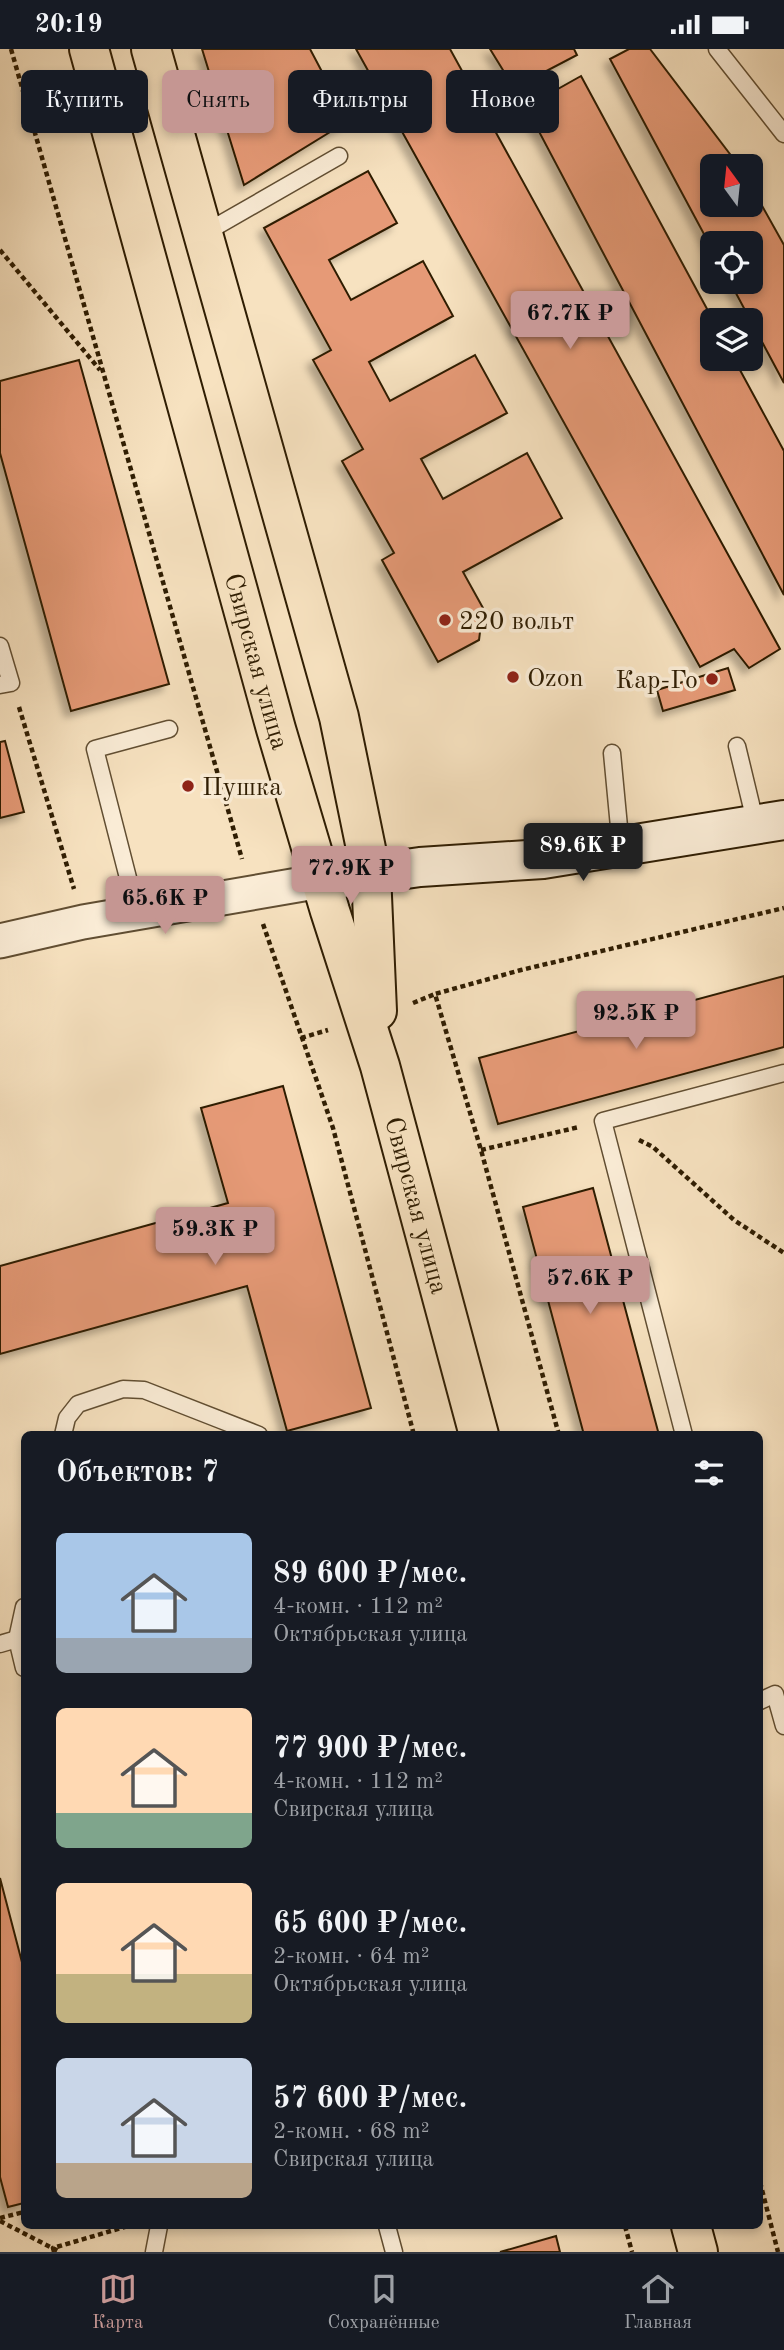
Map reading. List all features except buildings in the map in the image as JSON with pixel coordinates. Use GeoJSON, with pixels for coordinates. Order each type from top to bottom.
{"type":"FeatureCollection","features":[{"type":"Feature","properties":{"kind":"highway","name":"Свирская улица"},"geometry":{"type":"LineString","coordinates":[[89,49],[276,729],[380,1066],[478,1431]]}},
{"type":"Feature","properties":{"kind":"highway"},"geometry":{"type":"LineString","coordinates":[[151,49],[339,717],[372,873],[380,1066]]}},
{"type":"Feature","properties":{"kind":"highway"},"geometry":{"type":"LineString","coordinates":[[692,2229],[698,2252]]}},
{"type":"Feature","properties":{"kind":"main road"},"geometry":{"type":"LineString","coordinates":[[321,881],[420,867],[544,859],[770,823]]}},
{"type":"Feature","properties":{"kind":"street"},"geometry":{"type":"LineString","coordinates":[[0,941],[83,922],[321,881]]}},
{"type":"Feature","properties":{"kind":"lane"},"geometry":{"type":"LineString","coordinates":[[717,49],[784,134]]}},
{"type":"Feature","properties":{"kind":"lane"},"geometry":{"type":"LineString","coordinates":[[203,234],[339,156]]}},
{"type":"Feature","properties":{"kind":"lane"},"geometry":{"type":"LineString","coordinates":[[0,646],[5,684]]}},
{"type":"Feature","properties":{"kind":"lane"},"geometry":{"type":"LineString","coordinates":[[137,913],[95,749],[169,729]]}},
{"type":"Feature","properties":{"kind":"lane"},"geometry":{"type":"LineString","coordinates":[[737,746],[770,823]]}},
{"type":"Feature","properties":{"kind":"lane"},"geometry":{"type":"LineString","coordinates":[[612,753],[621,848]]}},
{"type":"Feature","properties":{"kind":"lane"},"geometry":{"type":"LineString","coordinates":[[683,1431],[603,1121],[784,1073]]}},
{"type":"Feature","properties":{"kind":"lane"},"geometry":{"type":"LineString","coordinates":[[64,1431],[67,1418],[78,1404],[123,1389],[144,1391],[249,1431]]}},
{"type":"Feature","properties":{"kind":"lane"},"geometry":{"type":"LineString","coordinates":[[21,1623],[18,1639],[21,1654]]}},
{"type":"Feature","properties":{"kind":"lane"},"geometry":{"type":"LineString","coordinates":[[0,1644],[18,1639]]}},
{"type":"Feature","properties":{"kind":"lane"},"geometry":{"type":"LineString","coordinates":[[763,1698],[780,1689],[784,1726]]}},
{"type":"Feature","properties":{"kind":"lane"},"geometry":{"type":"LineString","coordinates":[[154,2252],[158,2229]]}},
{"type":"Feature","properties":{"kind":"lane"},"geometry":{"type":"LineString","coordinates":[[388,2229],[394,2252]]}},
{"type":"Feature","properties":{"kind":"path"},"geometry":{"type":"LineString","coordinates":[[11,49],[227,813],[333,1128],[413,1431]]}},
{"type":"Feature","properties":{"kind":"path"},"geometry":{"type":"LineString","coordinates":[[0,250],[103,374]]}},
{"type":"Feature","properties":{"kind":"path"},"geometry":{"type":"LineString","coordinates":[[5,684],[25,722],[83,922]]}},
{"type":"Feature","properties":{"kind":"path"},"geometry":{"type":"LineString","coordinates":[[558,1431],[485,1163],[435,994],[521,970],[784,908]]}},
{"type":"Feature","properties":{"kind":"path"},"geometry":{"type":"LineString","coordinates":[[763,2194],[778,2252]]}},
{"type":"Feature","properties":{"kind":"path"},"geometry":{"type":"LineString","coordinates":[[0,2219],[21,2213]]}},
{"type":"Feature","properties":{"kind":"path"},"geometry":{"type":"LineString","coordinates":[[0,2219],[60,2252]]}},
{"type":"Feature","properties":{"kind":"path"},"geometry":{"type":"LineString","coordinates":[[53,2250],[119,2229]]}},
{"type":"Feature","properties":{"kind":"path"},"geometry":{"type":"LineString","coordinates":[[626,2229],[632,2252]]}},
{"type":"Feature","properties":{"kind":"place","name":"220 вольт"},"geometry":{"type":"Point","coordinates":[445,620]}},
{"type":"Feature","properties":{"kind":"place","name":"Ozon"},"geometry":{"type":"Point","coordinates":[513,677]}},
{"type":"Feature","properties":{"kind":"place","name":"Кар-Го"},"geometry":{"type":"Point","coordinates":[712,679]}},
{"type":"Feature","properties":{"kind":"place","name":"Пушка"},"geometry":{"type":"Point","coordinates":[188,786]}}]}
